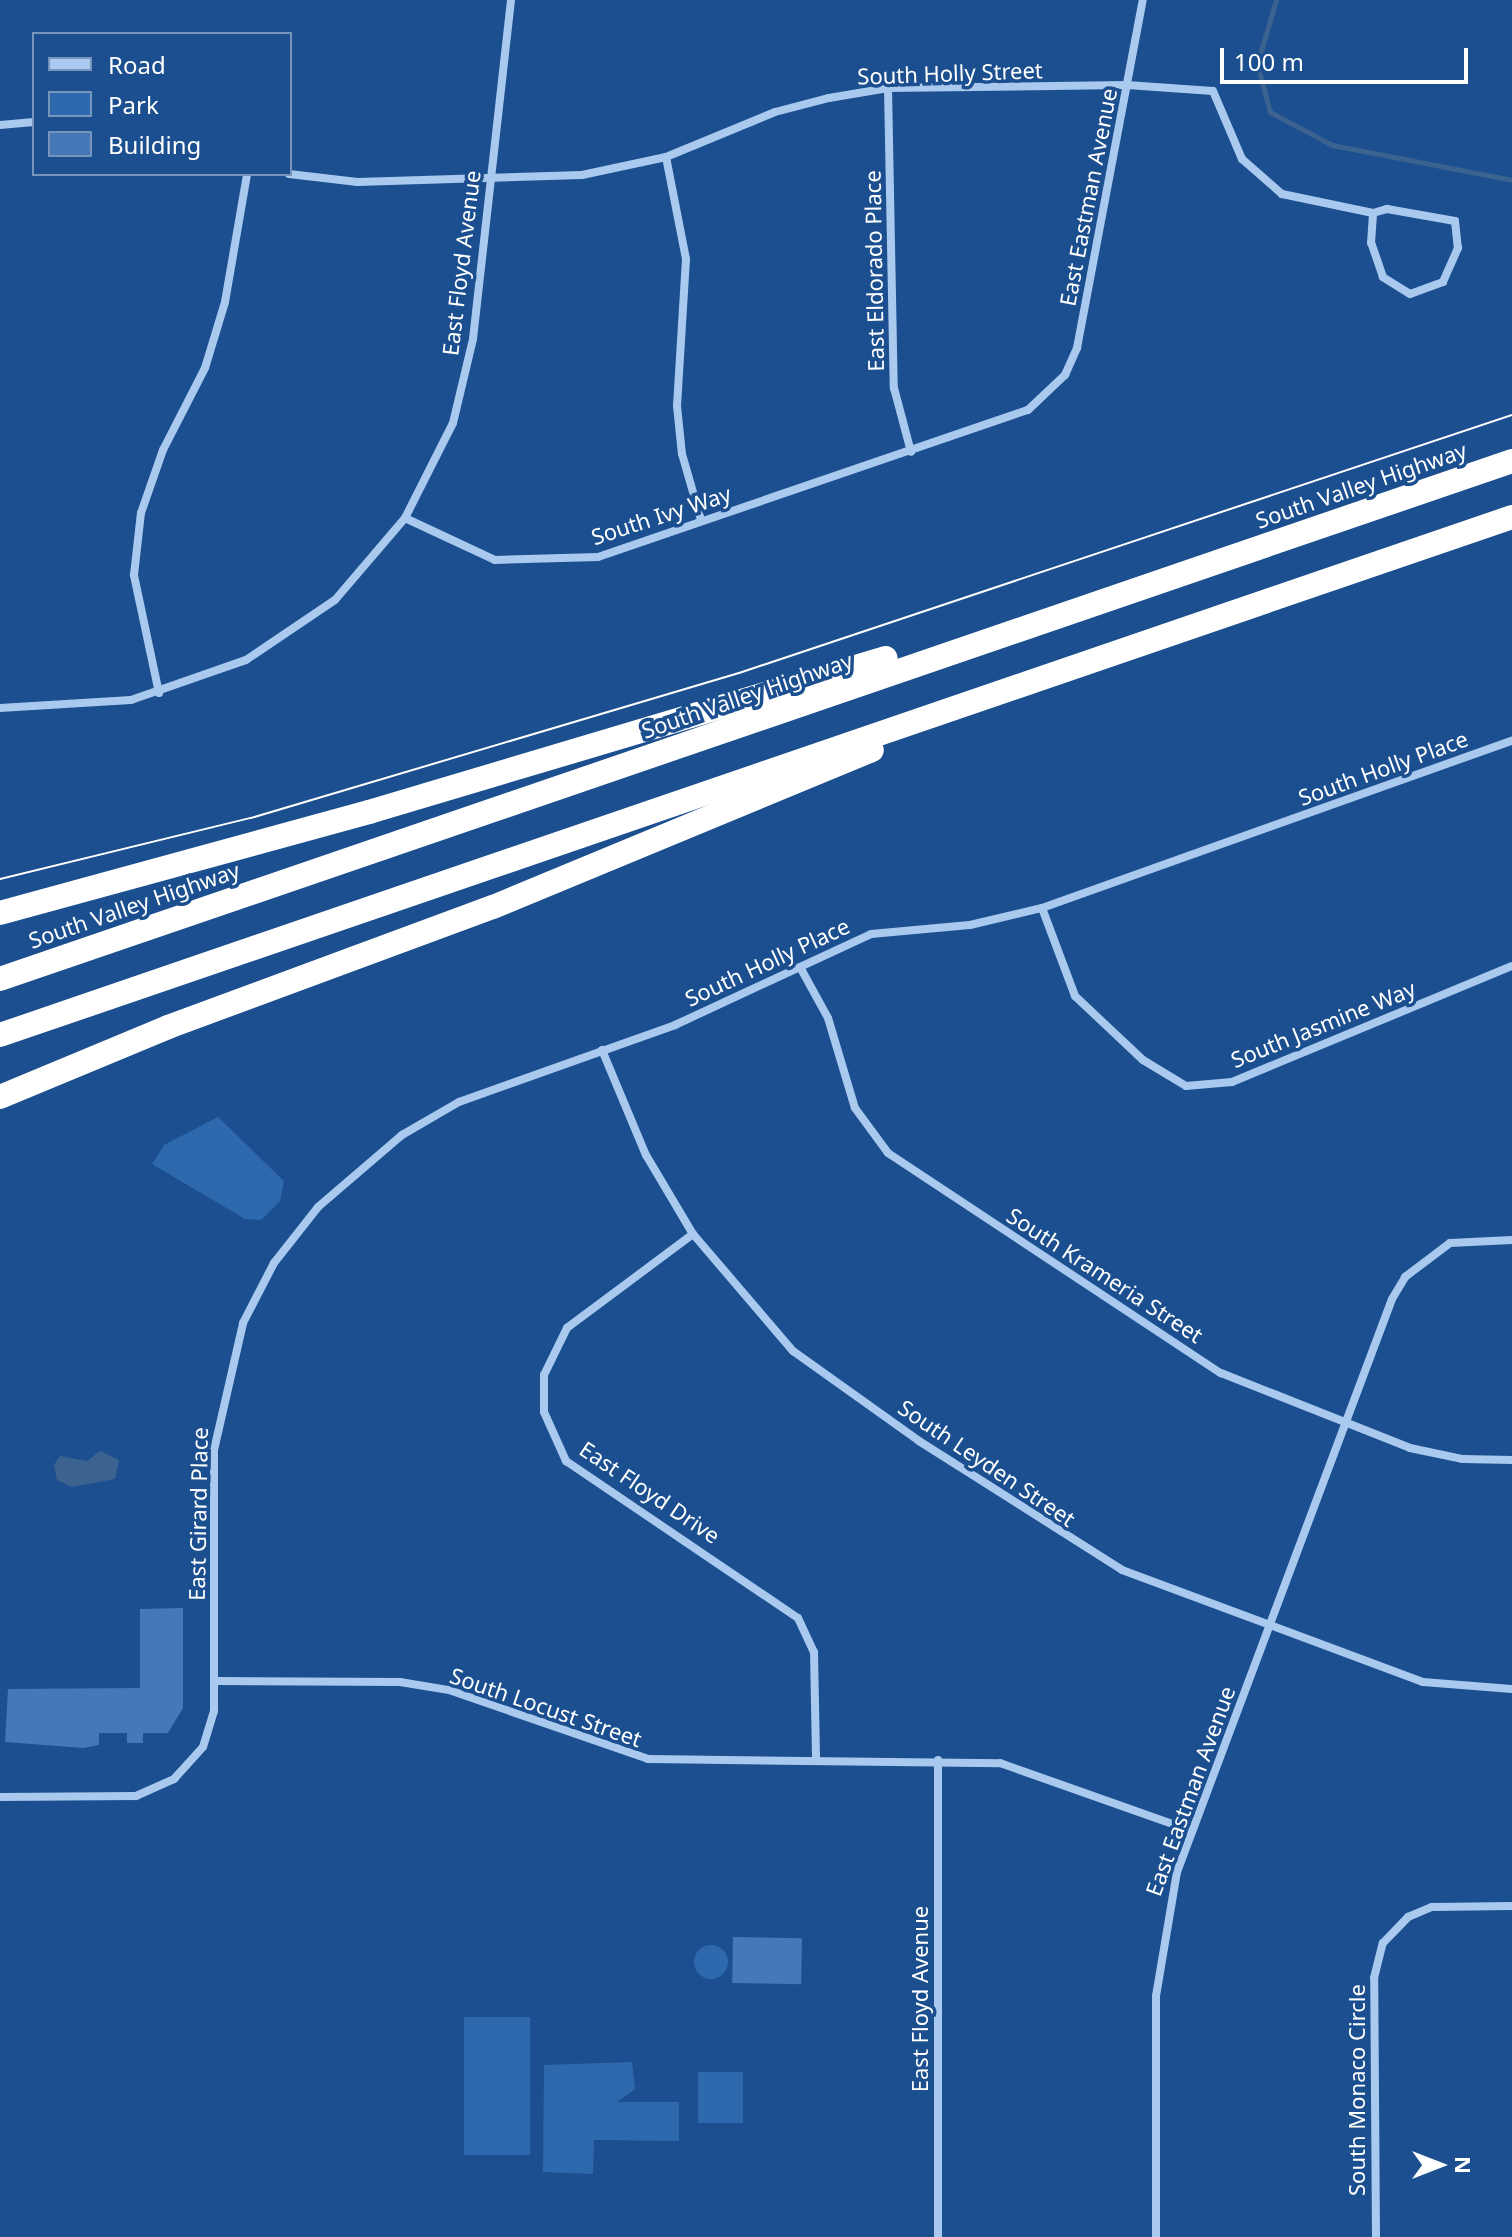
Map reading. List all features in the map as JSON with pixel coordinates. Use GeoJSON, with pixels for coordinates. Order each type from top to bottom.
{"type":"FeatureCollection","features":[{"type":"Feature","properties":{"kind":"highway","name":"South Valley Highway"},"geometry":{"type":"LineString","coordinates":[[0,979],[1512,461]]}},
{"type":"Feature","properties":{"kind":"highway"},"geometry":{"type":"LineString","coordinates":[[0,1035],[1512,517]]}},
{"type":"Feature","properties":{"kind":"highway"},"geometry":{"type":"LineString","coordinates":[[0,913],[369,812],[1214,562]]}},
{"type":"Feature","properties":{"kind":"highway"},"geometry":{"type":"LineString","coordinates":[[0,1097],[814,777],[994,694]]}},
{"type":"Feature","properties":{"kind":"street","name":"East Floyd Avenue"},"geometry":{"type":"LineString","coordinates":[[405,518],[453,423],[473,339],[511,0]]}},
{"type":"Feature","properties":{"kind":"street","name":"East Eastman Avenue"},"geometry":{"type":"LineString","coordinates":[[1049,392],[1077,348],[1143,0]]}},
{"type":"Feature","properties":{"kind":"street","name":"South Holly Street"},"geometry":{"type":"LineString","coordinates":[[292,174],[358,182],[582,175],[666,157],[775,112],[888,88],[1127,85],[1213,91],[1242,159],[1263,182],[1305,202],[1373,213],[1387,209],[1455,221],[1458,248],[1443,282],[1410,294],[1383,277],[1371,243],[1373,213]]}},
{"type":"Feature","properties":{"kind":"street","name":"East Eldorado Place"},"geometry":{"type":"LineString","coordinates":[[888,88],[891,349],[911,452]]}},
{"type":"Feature","properties":{"kind":"street"},"geometry":{"type":"LineString","coordinates":[[0,125],[32,122]]}},
{"type":"Feature","properties":{"kind":"street"},"geometry":{"type":"LineString","coordinates":[[666,157],[686,259],[677,406],[682,454],[701,520]]}},
{"type":"Feature","properties":{"kind":"street"},"geometry":{"type":"LineString","coordinates":[[159,693],[134,575],[141,513],[163,450],[205,368],[225,302],[247,176]]}},
{"type":"Feature","properties":{"kind":"street","name":"South Ivy Way"},"geometry":{"type":"LineString","coordinates":[[405,518],[469,551],[531,564],[598,557],[1028,410],[1049,392]]}},
{"type":"Feature","properties":{"kind":"street"},"geometry":{"type":"LineString","coordinates":[[0,708],[88,706],[159,693],[246,660],[335,600],[405,518]]}},
{"type":"Feature","properties":{"kind":"street","name":"South Holly Place"},"geometry":{"type":"LineString","coordinates":[[274,1263],[341,1182],[402,1135],[459,1102],[675,1025],[871,934],[970,925],[1042,908],[1512,741]]}},
{"type":"Feature","properties":{"kind":"street","name":"South Jasmine Way"},"geometry":{"type":"LineString","coordinates":[[1042,908],[1075,996],[1143,1060],[1186,1086],[1232,1082],[1512,966]]}},
{"type":"Feature","properties":{"kind":"street","name":"South Krameria Street"},"geometry":{"type":"LineString","coordinates":[[800,967],[828,1018],[855,1108],[888,1153],[1221,1373],[1410,1448],[1462,1459],[1512,1460]]}},
{"type":"Feature","properties":{"kind":"street","name":"South Leyden Street"},"geometry":{"type":"LineString","coordinates":[[602,1050],[646,1155],[693,1234],[793,1351],[919,1441],[1110,1564],[1269,1627],[1423,1682],[1512,1689]]}},
{"type":"Feature","properties":{"kind":"street","name":"East Floyd Drive"},"geometry":{"type":"LineString","coordinates":[[693,1234],[567,1328],[544,1375],[544,1412],[566,1461],[798,1618],[814,1652],[816,1761]]}},
{"type":"Feature","properties":{"kind":"street","name":"East Eastman Avenue"},"geometry":{"type":"LineString","coordinates":[[1156,2237],[1158,1962],[1169,1899],[1192,1831],[1346,1421],[1405,1277],[1450,1243],[1512,1240]]}},
{"type":"Feature","properties":{"kind":"street","name":"East Girard Place"},"geometry":{"type":"LineString","coordinates":[[214,1681],[213,1470],[219,1413],[243,1323],[274,1263]]}},
{"type":"Feature","properties":{"kind":"street"},"geometry":{"type":"LineString","coordinates":[[0,1797],[128,1797],[164,1785],[203,1747],[214,1711],[214,1681]]}},
{"type":"Feature","properties":{"kind":"street","name":"South Locust Street"},"geometry":{"type":"LineString","coordinates":[[214,1681],[400,1682],[470,1696],[648,1759],[938,1760],[1037,1772],[1192,1831]]}},
{"type":"Feature","properties":{"kind":"street","name":"East Floyd Avenue"},"geometry":{"type":"LineString","coordinates":[[938,1760],[938,2237]]}},
{"type":"Feature","properties":{"kind":"street","name":"South Monaco Circle"},"geometry":{"type":"LineString","coordinates":[[1376,2237],[1374,1978],[1383,1943],[1408,1917],[1432,1907],[1512,1906]]}},
{"type":"Feature","properties":{"kind":"green space"},"geometry":{"type":"Polygon","coordinates":[[[218,1117],[284,1181],[280,1201],[261,1220],[245,1219],[152,1164],[164,1145],[218,1117]]]}},
{"type":"Feature","properties":{"kind":"green space"},"geometry":{"type":"Polygon","coordinates":[[[711,1945],[723,1950],[728,1962],[723,1974],[711,1979],[699,1974],[694,1962],[699,1950],[711,1945]]]}},
{"type":"Feature","properties":{"kind":"green space"},"geometry":{"type":"Polygon","coordinates":[[[464,2017],[530,2017],[530,2155],[464,2155],[464,2017]]]}},
{"type":"Feature","properties":{"kind":"green space"},"geometry":{"type":"Polygon","coordinates":[[[632,2062],[635,2089],[617,2102],[679,2102],[679,2141],[594,2140],[593,2174],[543,2172],[544,2065],[632,2062]]]}},
{"type":"Feature","properties":{"kind":"green space"},"geometry":{"type":"Polygon","coordinates":[[[698,2072],[743,2072],[743,2123],[698,2123],[698,2072]]]}},
{"type":"Feature","properties":{"kind":"shaded area"},"geometry":{"type":"Polygon","coordinates":[[[100,1451],[119,1460],[115,1479],[71,1487],[57,1480],[54,1465],[60,1456],[87,1461],[100,1451]]]}},
{"type":"Feature","properties":{"kind":"building"},"geometry":{"type":"Polygon","coordinates":[[[183,1608],[183,1708],[168,1733],[143,1733],[143,1743],[127,1743],[127,1733],[99,1733],[99,1745],[83,1748],[5,1742],[8,1689],[140,1688],[140,1609],[183,1608]]]}},
{"type":"Feature","properties":{"kind":"building"},"geometry":{"type":"Polygon","coordinates":[[[733,1937],[802,1938],[801,1984],[732,1983],[733,1937]]]}},
{"type":"Feature","properties":{"kind":"waterway"},"geometry":{"type":"LineString","coordinates":[[1276,0],[1257,64],[1270,112],[1332,145],[1512,180]]}},
{"type":"Feature","properties":{"kind":"tram line"},"geometry":{"type":"LineString","coordinates":[[0,879],[251,818],[739,673],[1512,415]]}}]}
